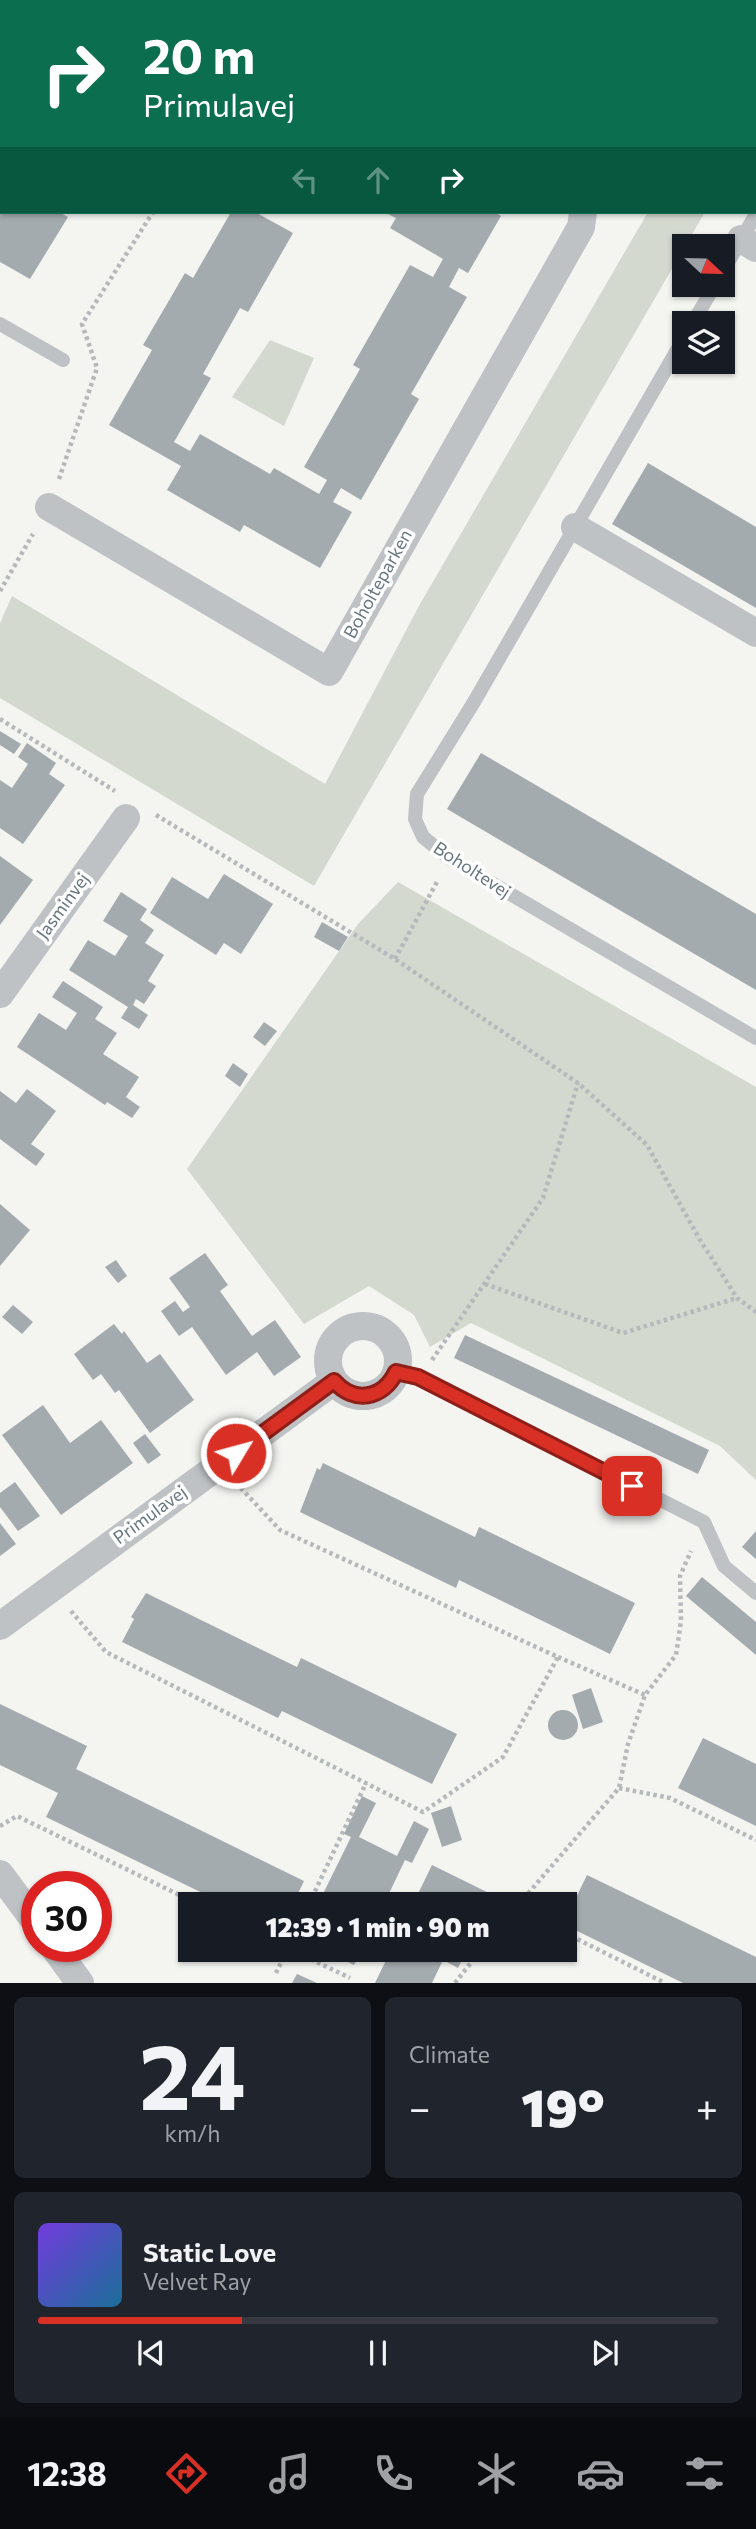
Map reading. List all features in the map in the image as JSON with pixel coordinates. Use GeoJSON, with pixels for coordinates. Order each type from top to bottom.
{"type":"FeatureCollection","features":[{"type":"Feature","properties":{"kind":"street","name":"Boholteparken"},"geometry":{"type":"LineString","coordinates":[[49,506],[329,672],[581,227],[583,214]]}},
{"type":"Feature","properties":{"kind":"street"},"geometry":{"type":"LineString","coordinates":[[575,527],[756,633]]}},
{"type":"Feature","properties":{"kind":"street","name":"Jasminvej"},"geometry":{"type":"LineString","coordinates":[[0,994],[133,809]]}},
{"type":"Feature","properties":{"kind":"street"},"geometry":{"type":"LineString","coordinates":[[356,1327],[376,1329],[388,1336],[407,1375],[370,1395],[350,1394],[334,1381],[328,1361],[331,1348],[338,1337],[356,1327]]}},
{"type":"Feature","properties":{"kind":"street","name":"Primulavej"},"geometry":{"type":"LineString","coordinates":[[0,1626],[334,1381]]}},
{"type":"Feature","properties":{"kind":"street"},"geometry":{"type":"LineString","coordinates":[[0,1874],[21,1902]]}},
{"type":"Feature","properties":{"kind":"street"},"geometry":{"type":"LineString","coordinates":[[65,1962],[80,1983]]}},
{"type":"Feature","properties":{"kind":"lane"},"geometry":{"type":"LineString","coordinates":[[735,258],[749,243],[756,214]]}},
{"type":"Feature","properties":{"kind":"lane"},"geometry":{"type":"LineString","coordinates":[[0,324],[63,360]]}},
{"type":"Feature","properties":{"kind":"lane","name":"Boholtevej"},"geometry":{"type":"LineString","coordinates":[[672,359],[474,702],[417,794],[415,819],[423,837],[449,858],[756,1038]]}},
{"type":"Feature","properties":{"kind":"lane"},"geometry":{"type":"LineString","coordinates":[[407,1375],[704,1522],[724,1566],[756,1593]]}},
{"type":"Feature","properties":{"kind":"path"},"geometry":{"type":"LineString","coordinates":[[0,591],[49,506],[97,368],[82,324],[152,214]]}},
{"type":"Feature","properties":{"kind":"path"},"geometry":{"type":"LineString","coordinates":[[0,719],[133,809],[395,959],[578,1083],[647,1145],[700,1240],[737,1298],[756,1311]]}},
{"type":"Feature","properties":{"kind":"path"},"geometry":{"type":"LineString","coordinates":[[395,959],[449,858]]}},
{"type":"Feature","properties":{"kind":"path"},"geometry":{"type":"LineString","coordinates":[[407,1375],[485,1284],[543,1198],[578,1083]]}},
{"type":"Feature","properties":{"kind":"path"},"geometry":{"type":"LineString","coordinates":[[485,1284],[623,1333],[737,1298]]}},
{"type":"Feature","properties":{"kind":"path"},"geometry":{"type":"LineString","coordinates":[[220,1465],[280,1530],[645,1695]]}},
{"type":"Feature","properties":{"kind":"path"},"geometry":{"type":"LineString","coordinates":[[529,1892],[619,1788],[628,1744],[645,1695],[676,1655],[681,1622],[680,1576],[704,1522]]}},
{"type":"Feature","properties":{"kind":"path"},"geometry":{"type":"LineString","coordinates":[[51,1588],[106,1652],[423,1812],[503,1757],[558,1657]]}},
{"type":"Feature","properties":{"kind":"path"},"geometry":{"type":"LineString","coordinates":[[315,1892],[366,1783]]}},
{"type":"Feature","properties":{"kind":"path"},"geometry":{"type":"LineString","coordinates":[[619,1788],[670,1798],[756,1840]]}},
{"type":"Feature","properties":{"kind":"path"},"geometry":{"type":"LineString","coordinates":[[0,1826],[18,1816],[178,1894]]}},
{"type":"Feature","properties":{"kind":"path"},"geometry":{"type":"LineString","coordinates":[[577,1939],[665,1983]]}},
{"type":"Feature","properties":{"kind":"path"},"geometry":{"type":"LineString","coordinates":[[276,1973],[282,1962]]}},
{"type":"Feature","properties":{"kind":"path"},"geometry":{"type":"LineString","coordinates":[[315,1962],[350,1978]]}},
{"type":"Feature","properties":{"kind":"path"},"geometry":{"type":"LineString","coordinates":[[454,1983],[471,1962]]}},
{"type":"Feature","properties":{"kind":"shaded area"},"geometry":{"type":"Polygon","coordinates":[[[647,214],[704,214],[692,234],[672,234],[672,269],[314,886],[0,698],[0,623],[12,596],[325,784],[420,604],[647,214]]]}},
{"type":"Feature","properties":{"kind":"shaded area"},"geometry":{"type":"Polygon","coordinates":[[[270,340],[314,358],[284,426],[232,397],[270,340]]]}},
{"type":"Feature","properties":{"kind":"shaded area"},"geometry":{"type":"Polygon","coordinates":[[[398,882],[756,1087],[756,1480],[720,1446],[471,1323],[430,1347],[414,1315],[369,1286],[304,1324],[187,1169],[358,924],[398,882]]]}},
{"type":"Feature","properties":{"kind":"building"},"geometry":{"type":"Polygon","coordinates":[[[0,214],[63,214],[68,217],[30,279],[0,262],[0,214]]]}},
{"type":"Feature","properties":{"kind":"building"},"geometry":{"type":"Polygon","coordinates":[[[230,214],[259,214],[293,233],[248,312],[240,308],[203,374],[211,378],[174,442],[190,451],[200,434],[270,474],[274,468],[319,494],[327,480],[304,467],[360,369],[353,365],[410,265],[433,277],[443,259],[390,228],[396,218],[388,214],[501,216],[468,273],[459,268],[449,287],[467,297],[411,394],[419,399],[361,500],[341,488],[333,502],[352,512],[320,568],[244,525],[240,532],[167,490],[181,466],[109,425],[152,350],[143,345],[185,273],[193,278],[230,214]]]}},
{"type":"Feature","properties":{"kind":"building"},"geometry":{"type":"Polygon","coordinates":[[[648,463],[756,527],[756,608],[612,524],[648,463]]]}},
{"type":"Feature","properties":{"kind":"building"},"geometry":{"type":"Polygon","coordinates":[[[0,731],[21,744],[14,754],[0,745],[0,731]]]}},
{"type":"Feature","properties":{"kind":"building"},"geometry":{"type":"Polygon","coordinates":[[[27,743],[56,763],[49,774],[65,785],[23,844],[0,828],[0,780],[12,788],[28,764],[18,757],[27,743]]]}},
{"type":"Feature","properties":{"kind":"building"},"geometry":{"type":"Polygon","coordinates":[[[481,753],[756,914],[756,990],[447,809],[481,753]]]}},
{"type":"Feature","properties":{"kind":"building"},"geometry":{"type":"Polygon","coordinates":[[[0,856],[33,880],[0,925],[0,856]]]}},
{"type":"Feature","properties":{"kind":"building"},"geometry":{"type":"Polygon","coordinates":[[[224,874],[273,904],[241,954],[224,943],[216,955],[150,913],[172,877],[208,899],[224,874]]]}},
{"type":"Feature","properties":{"kind":"building"},"geometry":{"type":"Polygon","coordinates":[[[121,892],[147,909],[140,920],[154,930],[145,943],[164,955],[148,981],[156,986],[144,1004],[136,999],[133,1005],[148,1015],[139,1029],[121,1018],[128,1007],[69,970],[88,940],[115,956],[128,936],[103,921],[121,892]]]}},
{"type":"Feature","properties":{"kind":"building"},"geometry":{"type":"Polygon","coordinates":[[[322,922],[348,937],[339,951],[314,937],[322,922]]]}},
{"type":"Feature","properties":{"kind":"building"},"geometry":{"type":"Polygon","coordinates":[[[63,981],[103,1007],[95,1019],[117,1033],[103,1054],[139,1077],[126,1097],[140,1107],[132,1118],[107,1102],[105,1105],[17,1047],[39,1013],[66,1030],[77,1013],[52,997],[63,981]]]}},
{"type":"Feature","properties":{"kind":"building"},"geometry":{"type":"Polygon","coordinates":[[[264,1022],[277,1031],[265,1046],[253,1037],[264,1022]]]}},
{"type":"Feature","properties":{"kind":"building"},"geometry":{"type":"Polygon","coordinates":[[[233,1063],[248,1074],[240,1087],[225,1076],[233,1063]]]}},
{"type":"Feature","properties":{"kind":"building"},"geometry":{"type":"Polygon","coordinates":[[[27,1089],[56,1111],[31,1144],[45,1154],[36,1166],[0,1139],[0,1091],[16,1103],[27,1089]]]}},
{"type":"Feature","properties":{"kind":"building"},"geometry":{"type":"Polygon","coordinates":[[[0,1204],[30,1230],[0,1266],[0,1204]]]}},
{"type":"Feature","properties":{"kind":"building"},"geometry":{"type":"Polygon","coordinates":[[[205,1253],[228,1285],[220,1291],[252,1336],[275,1320],[301,1357],[274,1376],[257,1352],[226,1375],[192,1327],[179,1336],[161,1311],[175,1301],[183,1312],[190,1307],[169,1278],[205,1253]]]}},
{"type":"Feature","properties":{"kind":"building"},"geometry":{"type":"Polygon","coordinates":[[[116,1260],[127,1276],[118,1283],[105,1267],[116,1260]]]}},
{"type":"Feature","properties":{"kind":"building"},"geometry":{"type":"Polygon","coordinates":[[[13,1305],[33,1322],[22,1334],[2,1317],[13,1305]]]}},
{"type":"Feature","properties":{"kind":"building"},"geometry":{"type":"Polygon","coordinates":[[[114,1324],[122,1334],[124,1331],[147,1363],[160,1354],[194,1400],[150,1433],[119,1390],[115,1393],[101,1374],[93,1380],[74,1354],[114,1324]]]}},
{"type":"Feature","properties":{"kind":"building"},"geometry":{"type":"Polygon","coordinates":[[[465,1335],[709,1450],[698,1474],[454,1358],[465,1335]]]}},
{"type":"Feature","properties":{"kind":"building"},"geometry":{"type":"Polygon","coordinates":[[[43,1405],[70,1443],[101,1420],[133,1463],[61,1515],[2,1435],[43,1405]]]}},
{"type":"Feature","properties":{"kind":"building"},"geometry":{"type":"Polygon","coordinates":[[[145,1434],[161,1455],[148,1464],[133,1443],[145,1434]]]}},
{"type":"Feature","properties":{"kind":"building"},"geometry":{"type":"Polygon","coordinates":[[[323,1463],[475,1537],[479,1527],[635,1603],[610,1654],[459,1580],[456,1588],[300,1512],[317,1468],[320,1470],[323,1463]]]}},
{"type":"Feature","properties":{"kind":"building"},"geometry":{"type":"Polygon","coordinates":[[[15,1482],[40,1516],[18,1531],[0,1507],[0,1493],[15,1482]]]}},
{"type":"Feature","properties":{"kind":"building"},"geometry":{"type":"Polygon","coordinates":[[[0,1523],[16,1544],[0,1556],[0,1523]]]}},
{"type":"Feature","properties":{"kind":"building"},"geometry":{"type":"Polygon","coordinates":[[[756,1531],[756,1559],[742,1547],[756,1531]]]}},
{"type":"Feature","properties":{"kind":"building"},"geometry":{"type":"Polygon","coordinates":[[[702,1577],[756,1622],[756,1655],[686,1596],[702,1577]]]}},
{"type":"Feature","properties":{"kind":"building"},"geometry":{"type":"Polygon","coordinates":[[[146,1593],[297,1667],[301,1658],[457,1734],[432,1784],[282,1711],[278,1718],[122,1642],[134,1619],[131,1617],[146,1593]]]}},
{"type":"Feature","properties":{"kind":"building"},"geometry":{"type":"Polygon","coordinates":[[[591,1688],[603,1722],[583,1729],[572,1695],[591,1688]]]}},
{"type":"Feature","properties":{"kind":"building"},"geometry":{"type":"Polygon","coordinates":[[[0,1704],[87,1746],[76,1769],[304,1881],[299,1892],[200,1892],[46,1817],[58,1793],[0,1765],[0,1704]]]}},
{"type":"Feature","properties":{"kind":"building"},"geometry":{"type":"Polygon","coordinates":[[[563,1710],[574,1714],[578,1725],[574,1736],[563,1740],[552,1736],[548,1725],[552,1714],[563,1710]]]}},
{"type":"Feature","properties":{"kind":"building"},"geometry":{"type":"Polygon","coordinates":[[[703,1738],[756,1764],[756,1826],[678,1788],[703,1738]]]}},
{"type":"Feature","properties":{"kind":"building"},"geometry":{"type":"Polygon","coordinates":[[[362,1796],[376,1803],[359,1837],[397,1856],[414,1821],[429,1829],[412,1863],[405,1860],[390,1892],[324,1892],[351,1837],[344,1834],[362,1796]]]}},
{"type":"Feature","properties":{"kind":"building"},"geometry":{"type":"Polygon","coordinates":[[[451,1806],[462,1840],[442,1847],[431,1813],[451,1806]]]}},
{"type":"Feature","properties":{"kind":"building"},"geometry":{"type":"Polygon","coordinates":[[[432,1865],[487,1892],[419,1892],[432,1865]]]}},
{"type":"Feature","properties":{"kind":"building"},"geometry":{"type":"Polygon","coordinates":[[[587,1875],[756,1957],[756,1983],[683,1983],[577,1931],[577,1895],[587,1875]]]}},
{"type":"Feature","properties":{"kind":"building"},"geometry":{"type":"Polygon","coordinates":[[[385,1962],[442,1962],[432,1983],[375,1983],[385,1962]]]}},
{"type":"Feature","properties":{"kind":"building"},"geometry":{"type":"Polygon","coordinates":[[[447,1962],[461,1962],[458,1968],[447,1962]]]}},
{"type":"Feature","properties":{"kind":"building"},"geometry":{"type":"Polygon","coordinates":[[[297,1974],[317,1983],[292,1983],[297,1974]]]}},
{"type":"Feature","properties":{"kind":"route"},"geometry":{"type":"LineString","coordinates":[[236,1453],[334,1381],[350,1394],[364,1396],[377,1394],[388,1385],[396,1372],[418,1377],[632,1486]]}}]}
